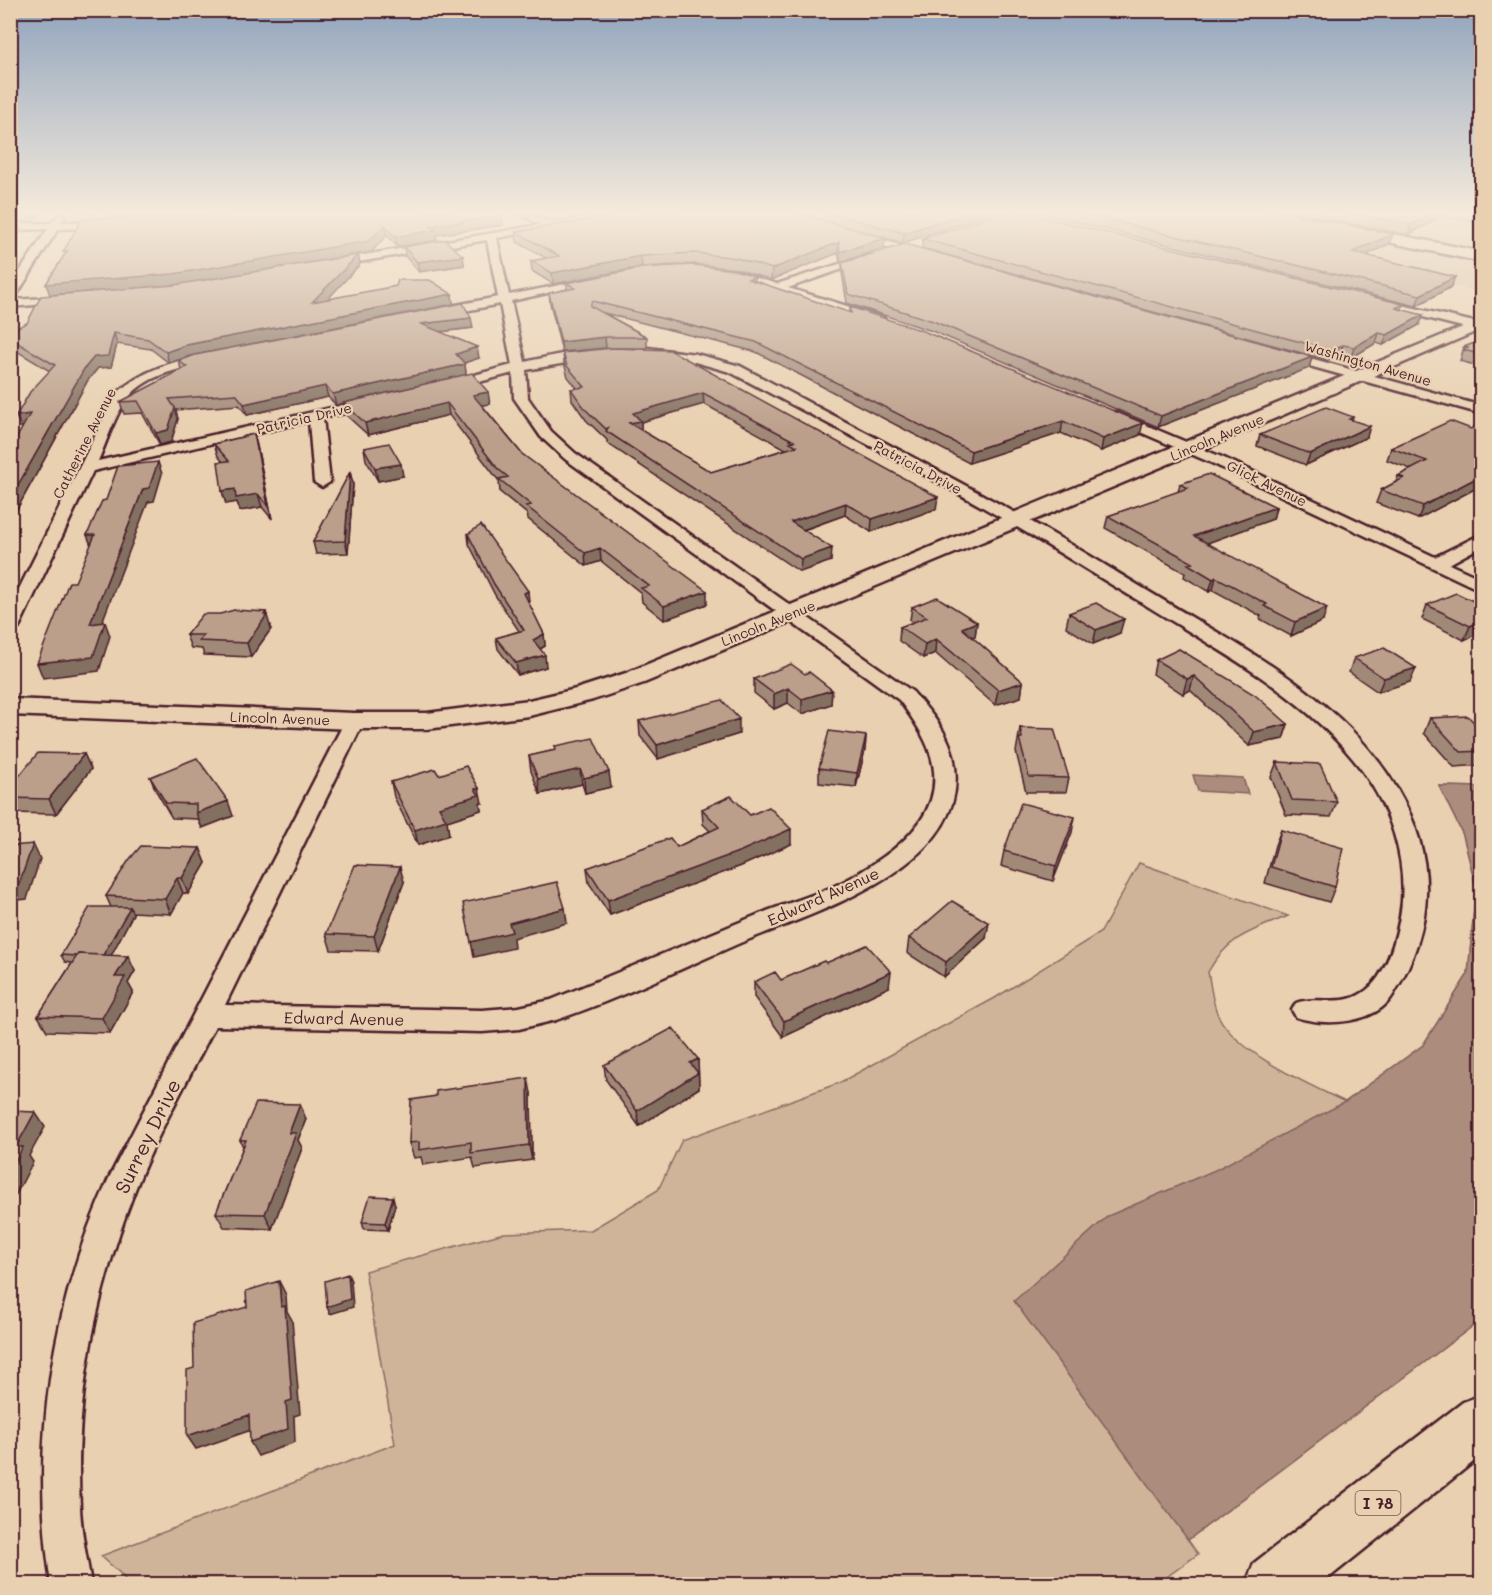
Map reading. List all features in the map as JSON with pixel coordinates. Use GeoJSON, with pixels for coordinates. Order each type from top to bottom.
{"type":"FeatureCollection","features":[{"type":"Feature","properties":{"kind":"main road","name":"I 78"},"geometry":{"type":"LineString","coordinates":[[1275,1584],[1482,1421]]}},
{"type":"Feature","properties":{"kind":"street","name":"Edward Avenue"},"geometry":{"type":"LineString","coordinates":[[206,1015],[482,1022],[519,1018],[556,1009],[865,881],[889,867],[913,846],[931,824],[942,800],[945,765],[935,731],[906,696],[570,456],[546,434],[529,413],[521,398],[519,366],[501,285]]}},
{"type":"Feature","properties":{"kind":"street"},"geometry":{"type":"LineString","coordinates":[[424,315],[575,285]]}},
{"type":"Feature","properties":{"kind":"street"},"geometry":{"type":"LineString","coordinates":[[779,286],[892,324]]}},
{"type":"Feature","properties":{"kind":"street"},"geometry":{"type":"LineString","coordinates":[[1362,298],[1478,324]]}},
{"type":"Feature","properties":{"kind":"street"},"geometry":{"type":"LineString","coordinates":[[10,304],[80,299]]}},
{"type":"Feature","properties":{"kind":"street","name":"Lincoln Avenue"},"geometry":{"type":"LineString","coordinates":[[10,707],[354,722],[471,717],[529,708],[584,695],[635,678],[791,614],[1190,448],[1478,324]]}},
{"type":"Feature","properties":{"kind":"street","name":"Washington Avenue"},"geometry":{"type":"LineString","coordinates":[[1264,349],[1482,410]]}},
{"type":"Feature","properties":{"kind":"street","name":"Patricia Drive"},"geometry":{"type":"LineString","coordinates":[[633,352],[696,358],[735,369],[1017,520],[1270,673],[1308,700],[1341,730],[1387,790],[1404,828],[1413,868],[1414,908],[1408,939],[1396,969],[1377,997],[1358,1008],[1331,1012],[1306,1010]]}},
{"type":"Feature","properties":{"kind":"street"},"geometry":{"type":"LineString","coordinates":[[430,390],[563,356],[610,353]]}},
{"type":"Feature","properties":{"kind":"street","name":"Catherine Avenue"},"geometry":{"type":"LineString","coordinates":[[10,627],[121,397],[129,389],[158,372],[218,356]]}},
{"type":"Feature","properties":{"kind":"street","name":"Patricia Drive"},"geometry":{"type":"LineString","coordinates":[[87,468],[384,400]]}},
{"type":"Feature","properties":{"kind":"street","name":"Glick Avenue"},"geometry":{"type":"LineString","coordinates":[[1104,411],[1190,448],[1482,586]]}},
{"type":"Feature","properties":{"kind":"street"},"geometry":{"type":"LineString","coordinates":[[316,416],[322,482]]}},
{"type":"Feature","properties":{"kind":"street"},"geometry":{"type":"LineString","coordinates":[[1436,564],[1482,539]]}},
{"type":"Feature","properties":{"kind":"street","name":"Surrey Drive"},"geometry":{"type":"LineString","coordinates":[[71,1584],[61,1497],[64,1399],[76,1322],[96,1251],[121,1186],[354,722]]}},
{"type":"Feature","properties":{"kind":"shaded area"},"geometry":{"type":"Polygon","coordinates":[[[1449,285],[1481,285],[1481,293],[1449,285]]]}},
{"type":"Feature","properties":{"kind":"shaded area"},"geometry":{"type":"Polygon","coordinates":[[[1193,775],[1243,778],[1248,794],[1198,791],[1193,775]]]}},
{"type":"Feature","properties":{"kind":"shaded area"},"geometry":{"type":"Polygon","coordinates":[[[1439,786],[1481,787],[1481,1320],[1188,1540],[1198,1554],[1157,1584],[128,1584],[122,1575],[101,1556],[395,1444],[365,1271],[504,1233],[591,1230],[658,1190],[682,1140],[839,1083],[995,998],[1101,932],[1139,863],[1288,916],[1242,936],[1224,950],[1208,972],[1215,1006],[1228,1031],[1258,1055],[1294,1077],[1345,1102],[1423,1045],[1468,974],[1476,887],[1463,835],[1439,786]]]}},
{"type":"Feature","properties":{"kind":"shaded area"},"geometry":{"type":"Polygon","coordinates":[[[1439,786],[1481,787],[1481,1320],[1188,1540],[1014,1301],[1108,1216],[1215,1170],[1345,1102],[1423,1045],[1468,974],[1476,887],[1463,835],[1439,786]]]}},
{"type":"Feature","properties":{"kind":"building"},"geometry":{"type":"Polygon","coordinates":[[[169,285],[328,285],[312,302],[396,285],[439,285],[452,294],[186,345],[166,352],[148,339],[114,333],[108,356],[94,357],[84,369],[10,499],[10,450],[30,414],[16,416],[30,392],[55,365],[11,339],[18,327],[27,323],[41,296],[169,285]]]}},
{"type":"Feature","properties":{"kind":"building"},"geometry":{"type":"Polygon","coordinates":[[[571,285],[767,285],[851,313],[850,307],[923,331],[1143,423],[1103,439],[1063,421],[971,451],[756,342],[592,301],[590,306],[647,337],[605,337],[561,342],[549,293],[575,288],[571,285]]]}},
{"type":"Feature","properties":{"kind":"building"},"geometry":{"type":"Polygon","coordinates":[[[846,285],[1054,285],[1312,357],[1161,416],[933,321],[848,294],[846,285]]]}},
{"type":"Feature","properties":{"kind":"building"},"geometry":{"type":"Polygon","coordinates":[[[1093,285],[1326,285],[1403,304],[1396,308],[1423,315],[1387,335],[1379,333],[1354,347],[1343,345],[1330,350],[1093,285]]]}},
{"type":"Feature","properties":{"kind":"building"},"geometry":{"type":"Polygon","coordinates":[[[1380,285],[1439,285],[1420,295],[1380,285]]]}},
{"type":"Feature","properties":{"kind":"building"},"geometry":{"type":"Polygon","coordinates":[[[463,303],[471,318],[421,324],[477,347],[456,354],[465,364],[333,394],[325,386],[244,404],[236,394],[169,399],[175,408],[168,430],[156,433],[138,401],[120,402],[187,367],[179,361],[195,355],[463,303]]]}},
{"type":"Feature","properties":{"kind":"building"},"geometry":{"type":"Polygon","coordinates":[[[1482,340],[1482,355],[1464,350],[1468,348],[1464,347],[1482,340]]]}},
{"type":"Feature","properties":{"kind":"building"},"geometry":{"type":"Polygon","coordinates":[[[613,348],[670,350],[938,497],[872,519],[846,503],[791,522],[832,548],[801,559],[606,431],[608,428],[606,429],[585,409],[571,389],[585,387],[567,366],[563,353],[613,348]],[[703,393],[633,413],[641,421],[629,423],[711,472],[797,446],[790,442],[794,441],[703,393]]]}},
{"type":"Feature","properties":{"kind":"building"},"geometry":{"type":"Polygon","coordinates":[[[472,373],[488,392],[473,395],[522,454],[707,591],[664,606],[641,588],[649,586],[600,548],[585,553],[526,506],[531,505],[499,479],[508,477],[498,469],[447,403],[365,423],[344,403],[472,373]]]}},
{"type":"Feature","properties":{"kind":"building"},"geometry":{"type":"Polygon","coordinates":[[[1326,407],[1353,417],[1349,419],[1370,426],[1310,454],[1260,435],[1326,407]]]}},
{"type":"Feature","properties":{"kind":"building"},"geometry":{"type":"Polygon","coordinates":[[[1450,421],[1471,429],[1482,421],[1482,475],[1423,506],[1381,490],[1404,478],[1398,476],[1427,461],[1391,448],[1450,421]]]}},
{"type":"Feature","properties":{"kind":"building"},"geometry":{"type":"Polygon","coordinates":[[[254,434],[268,506],[258,494],[236,498],[235,489],[222,491],[218,462],[229,461],[214,444],[254,434]]]}},
{"type":"Feature","properties":{"kind":"building"},"geometry":{"type":"Polygon","coordinates":[[[389,443],[401,464],[375,468],[364,448],[389,443]]]}},
{"type":"Feature","properties":{"kind":"building"},"geometry":{"type":"Polygon","coordinates":[[[158,462],[149,488],[143,489],[90,624],[105,622],[93,657],[37,663],[69,582],[75,582],[95,535],[87,535],[102,501],[106,500],[118,466],[158,462]]]}},
{"type":"Feature","properties":{"kind":"building"},"geometry":{"type":"Polygon","coordinates":[[[350,472],[345,541],[313,542],[350,472]]]}},
{"type":"Feature","properties":{"kind":"building"},"geometry":{"type":"Polygon","coordinates":[[[1209,474],[1276,507],[1194,536],[1327,608],[1295,622],[1216,577],[1213,579],[1188,564],[1193,563],[1108,516],[1188,488],[1180,484],[1209,474]]]}},
{"type":"Feature","properties":{"kind":"building"},"geometry":{"type":"Polygon","coordinates":[[[481,525],[528,591],[524,593],[544,634],[533,640],[545,655],[516,663],[496,638],[524,630],[494,584],[468,534],[481,525]]]}},
{"type":"Feature","properties":{"kind":"building"},"geometry":{"type":"Polygon","coordinates":[[[1456,593],[1482,605],[1482,621],[1470,626],[1427,605],[1456,593]]]}},
{"type":"Feature","properties":{"kind":"building"},"geometry":{"type":"Polygon","coordinates":[[[937,597],[977,622],[962,628],[1023,682],[998,690],[936,639],[925,644],[900,627],[927,617],[912,607],[937,597]]]}},
{"type":"Feature","properties":{"kind":"building"},"geometry":{"type":"Polygon","coordinates":[[[1096,603],[1124,619],[1096,630],[1069,613],[1096,603]]]}},
{"type":"Feature","properties":{"kind":"building"},"geometry":{"type":"Polygon","coordinates":[[[234,610],[266,612],[264,615],[267,615],[247,643],[199,641],[204,635],[186,635],[203,614],[220,614],[234,610]]]}},
{"type":"Feature","properties":{"kind":"building"},"geometry":{"type":"Polygon","coordinates":[[[1384,648],[1416,668],[1384,678],[1354,658],[1384,648]]]}},
{"type":"Feature","properties":{"kind":"building"},"geometry":{"type":"Polygon","coordinates":[[[1179,649],[1255,695],[1288,724],[1254,732],[1194,676],[1187,679],[1156,660],[1179,649]]]}},
{"type":"Feature","properties":{"kind":"building"},"geometry":{"type":"Polygon","coordinates":[[[791,664],[805,674],[809,672],[832,690],[802,699],[788,688],[774,694],[754,679],[791,664]]]}},
{"type":"Feature","properties":{"kind":"building"},"geometry":{"type":"Polygon","coordinates":[[[722,700],[739,719],[657,745],[639,721],[722,700]]]}},
{"type":"Feature","properties":{"kind":"building"},"geometry":{"type":"Polygon","coordinates":[[[1468,716],[1482,731],[1482,751],[1461,752],[1430,718],[1468,716]]]}},
{"type":"Feature","properties":{"kind":"building"},"geometry":{"type":"Polygon","coordinates":[[[1020,728],[1054,729],[1069,778],[1029,777],[1019,738],[1022,738],[1020,728]]]}},
{"type":"Feature","properties":{"kind":"building"},"geometry":{"type":"Polygon","coordinates":[[[829,731],[866,736],[857,773],[819,768],[829,731]]]}},
{"type":"Feature","properties":{"kind":"building"},"geometry":{"type":"Polygon","coordinates":[[[593,738],[609,772],[584,778],[580,769],[538,779],[529,756],[556,750],[555,746],[593,738]]]}},
{"type":"Feature","properties":{"kind":"building"},"geometry":{"type":"Polygon","coordinates":[[[38,753],[84,754],[49,799],[10,798],[10,787],[38,753]]]}},
{"type":"Feature","properties":{"kind":"building"},"geometry":{"type":"Polygon","coordinates":[[[197,758],[228,801],[196,813],[196,804],[166,803],[150,777],[197,758]]]}},
{"type":"Feature","properties":{"kind":"building"},"geometry":{"type":"Polygon","coordinates":[[[1277,762],[1320,764],[1337,802],[1292,800],[1277,762]]]}},
{"type":"Feature","properties":{"kind":"building"},"geometry":{"type":"Polygon","coordinates":[[[466,766],[479,788],[475,789],[479,795],[439,807],[446,820],[415,830],[391,782],[435,769],[439,775],[466,766]]]}},
{"type":"Feature","properties":{"kind":"building"},"geometry":{"type":"Polygon","coordinates":[[[731,796],[750,815],[769,807],[791,829],[741,851],[608,900],[587,868],[670,838],[677,847],[719,827],[702,809],[731,796]]]}},
{"type":"Feature","properties":{"kind":"building"},"geometry":{"type":"Polygon","coordinates":[[[1021,803],[1075,817],[1056,866],[1004,851],[1021,803]]]}},
{"type":"Feature","properties":{"kind":"building"},"geometry":{"type":"Polygon","coordinates":[[[1281,830],[1343,848],[1335,887],[1271,867],[1281,830]]]}},
{"type":"Feature","properties":{"kind":"building"},"geometry":{"type":"Polygon","coordinates":[[[17,841],[12,846],[33,844],[19,884],[10,885],[10,842],[17,841]]]}},
{"type":"Feature","properties":{"kind":"building"},"geometry":{"type":"Polygon","coordinates":[[[141,846],[200,848],[182,878],[177,878],[165,899],[106,896],[129,860],[141,846]]]}},
{"type":"Feature","properties":{"kind":"building"},"geometry":{"type":"Polygon","coordinates":[[[355,865],[400,867],[374,936],[326,934],[355,865]]]}},
{"type":"Feature","properties":{"kind":"building"},"geometry":{"type":"Polygon","coordinates":[[[557,882],[565,908],[509,923],[512,932],[471,942],[463,903],[557,882]]]}},
{"type":"Feature","properties":{"kind":"building"},"geometry":{"type":"Polygon","coordinates":[[[952,901],[989,923],[946,962],[909,938],[952,901]]]}},
{"type":"Feature","properties":{"kind":"building"},"geometry":{"type":"Polygon","coordinates":[[[90,907],[130,907],[103,955],[61,955],[90,907]]]}},
{"type":"Feature","properties":{"kind":"building"},"geometry":{"type":"Polygon","coordinates":[[[867,945],[891,972],[784,1021],[754,982],[775,972],[781,980],[867,945]]]}},
{"type":"Feature","properties":{"kind":"building"},"geometry":{"type":"Polygon","coordinates":[[[78,954],[128,956],[115,977],[125,977],[102,1018],[38,1016],[78,954]]]}},
{"type":"Feature","properties":{"kind":"building"},"geometry":{"type":"Polygon","coordinates":[[[673,1028],[698,1059],[690,1063],[698,1073],[637,1111],[604,1065],[673,1028]]]}},
{"type":"Feature","properties":{"kind":"building"},"geometry":{"type":"Polygon","coordinates":[[[528,1078],[529,1145],[471,1153],[471,1142],[419,1150],[419,1142],[409,1143],[411,1100],[436,1096],[436,1091],[528,1078]]]}},
{"type":"Feature","properties":{"kind":"building"},"geometry":{"type":"Polygon","coordinates":[[[256,1103],[300,1104],[289,1133],[296,1133],[265,1214],[216,1213],[246,1140],[240,1140],[256,1103]]]}},
{"type":"Feature","properties":{"kind":"building"},"geometry":{"type":"Polygon","coordinates":[[[10,1111],[35,1112],[16,1147],[23,1147],[10,1171],[10,1111]]]}},
{"type":"Feature","properties":{"kind":"building"},"geometry":{"type":"Polygon","coordinates":[[[370,1196],[393,1197],[385,1223],[362,1222],[370,1196]]]}},
{"type":"Feature","properties":{"kind":"building"},"geometry":{"type":"Polygon","coordinates":[[[348,1274],[350,1299],[327,1307],[325,1281],[348,1274]]]}},
{"type":"Feature","properties":{"kind":"building"},"geometry":{"type":"Polygon","coordinates":[[[279,1281],[281,1307],[285,1306],[292,1400],[286,1402],[288,1429],[250,1442],[249,1415],[187,1436],[187,1370],[194,1368],[193,1323],[247,1307],[246,1291],[279,1281]]]}}]}
